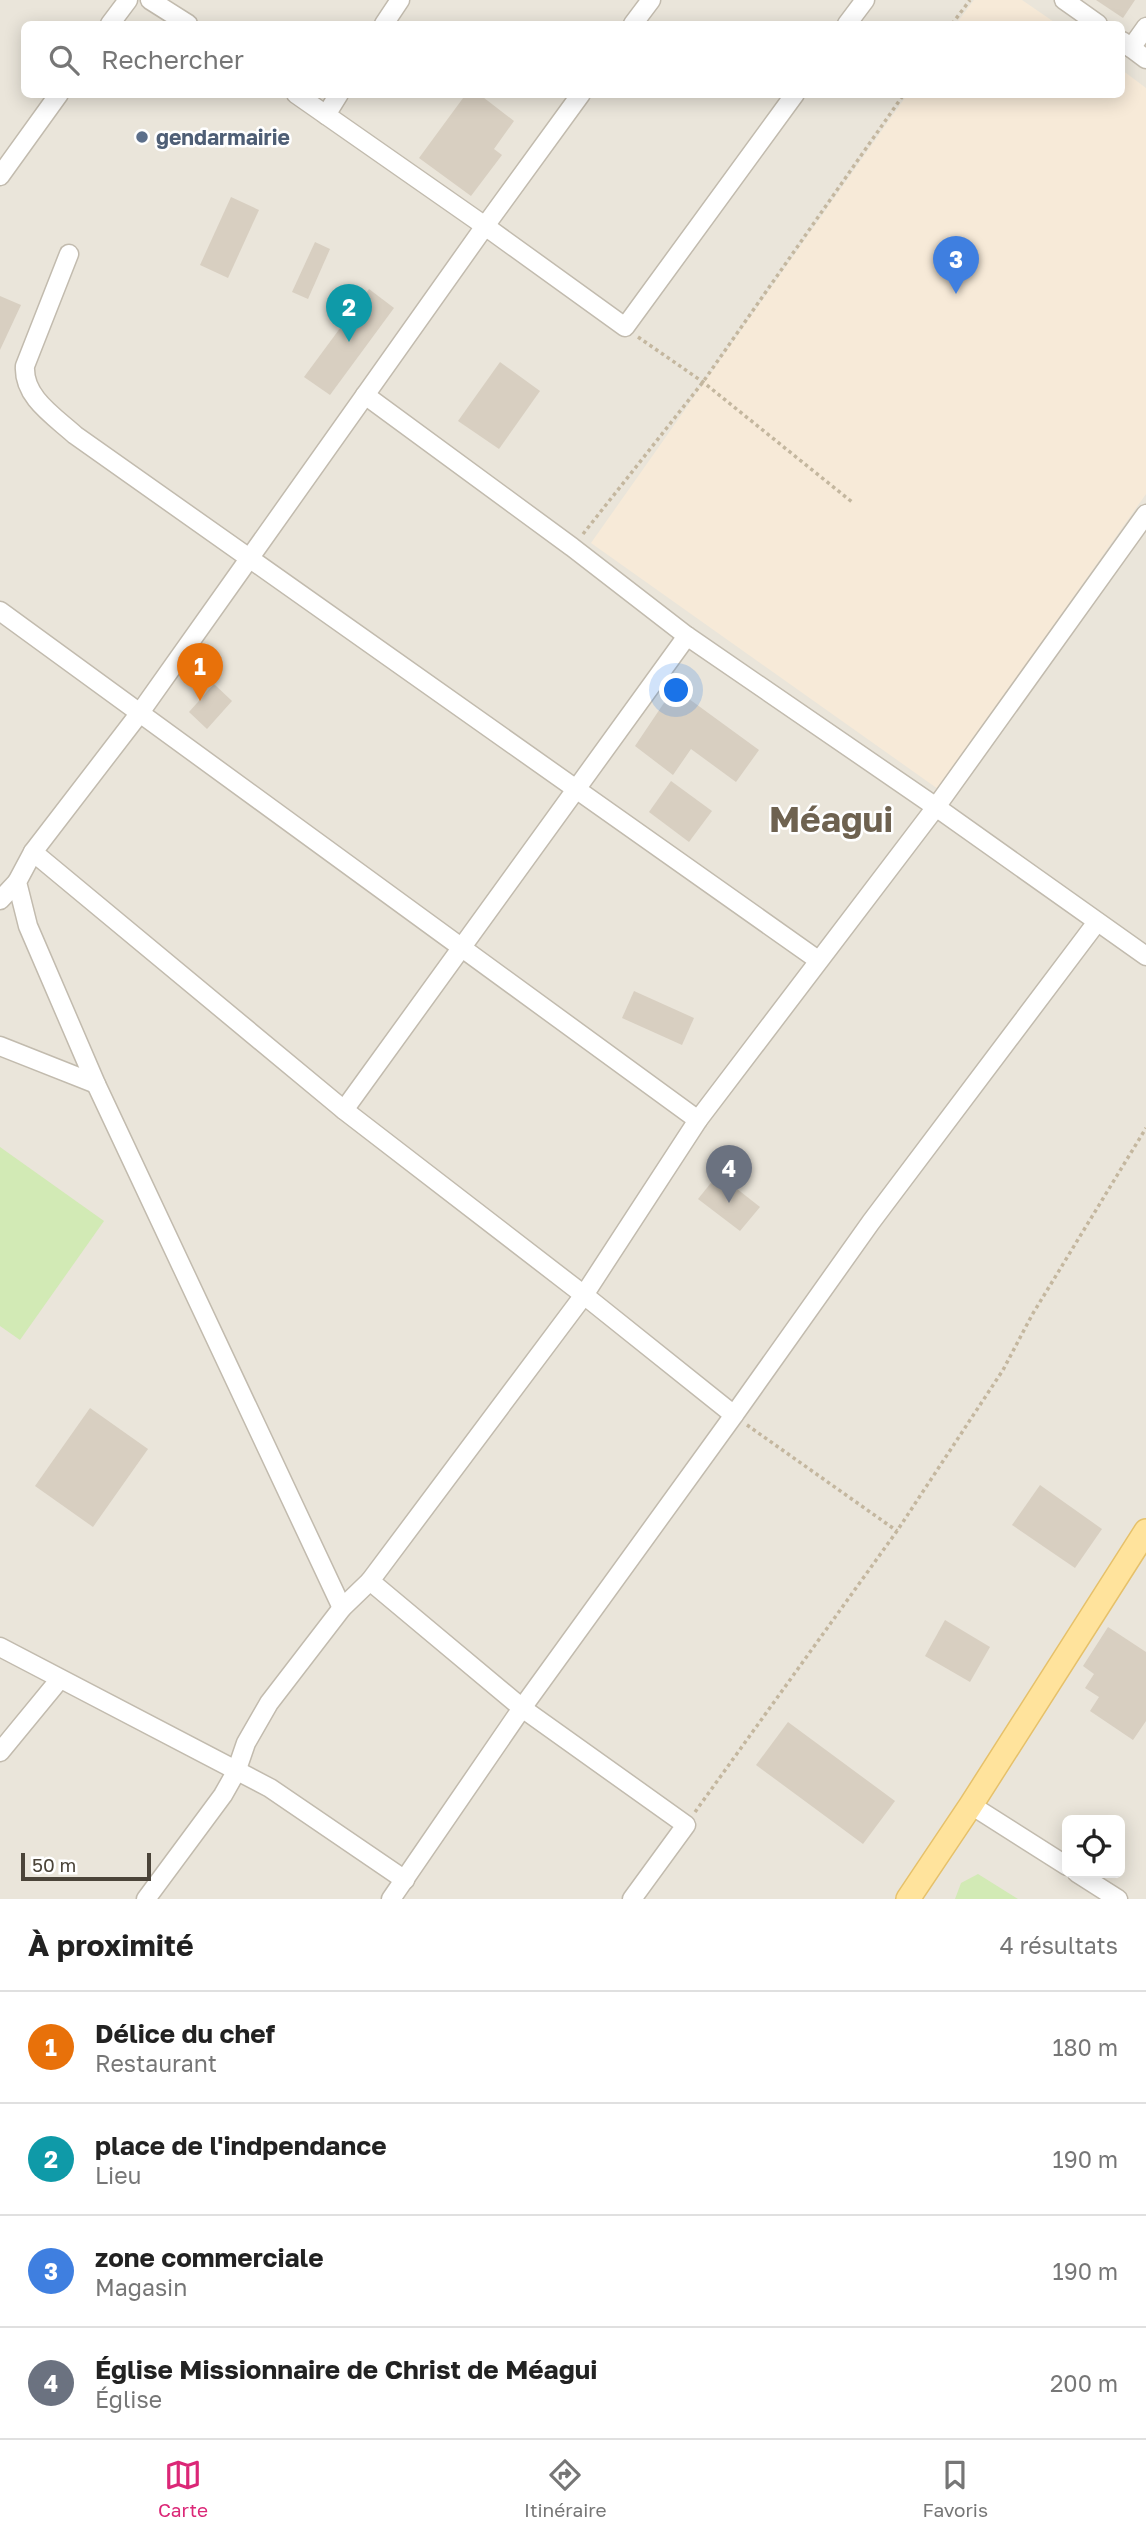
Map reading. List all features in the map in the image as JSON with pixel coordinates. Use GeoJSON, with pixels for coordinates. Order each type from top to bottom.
{"type":"FeatureCollection","features":[{"type":"Feature","properties":{"kind":"main road"},"geometry":{"type":"LineString","coordinates":[[908,1899],[1146,1531]]}},
{"type":"Feature","properties":{"kind":"street"},"geometry":{"type":"LineString","coordinates":[[112,21],[128,0]]}},
{"type":"Feature","properties":{"kind":"street"},"geometry":{"type":"LineString","coordinates":[[149,0],[183,21]]}},
{"type":"Feature","properties":{"kind":"street"},"geometry":{"type":"LineString","coordinates":[[386,21],[400,0]]}},
{"type":"Feature","properties":{"kind":"street"},"geometry":{"type":"LineString","coordinates":[[635,21],[651,0]]}},
{"type":"Feature","properties":{"kind":"street"},"geometry":{"type":"LineString","coordinates":[[849,21],[865,0]]}},
{"type":"Feature","properties":{"kind":"street"},"geometry":{"type":"LineString","coordinates":[[1064,0],[1094,21]]}},
{"type":"Feature","properties":{"kind":"street"},"geometry":{"type":"LineString","coordinates":[[1146,27],[1126,44],[1146,59]]}},
{"type":"Feature","properties":{"kind":"street"},"geometry":{"type":"LineString","coordinates":[[0,176],[56,98]]}},
{"type":"Feature","properties":{"kind":"street"},"geometry":{"type":"LineString","coordinates":[[302,98],[625,327],[792,98]]}},
{"type":"Feature","properties":{"kind":"street"},"geometry":{"type":"LineString","coordinates":[[326,115],[337,98]]}},
{"type":"Feature","properties":{"kind":"street"},"geometry":{"type":"LineString","coordinates":[[0,900],[17,882],[33,852],[139,714],[578,98]]}},
{"type":"Feature","properties":{"kind":"street"},"geometry":{"type":"LineString","coordinates":[[69,254],[25,366],[24,377],[38,402],[75,435],[248,559],[818,960]]}},
{"type":"Feature","properties":{"kind":"street"},"geometry":{"type":"LineString","coordinates":[[365,395],[572,547],[687,636],[936,807],[1146,956]]}},
{"type":"Feature","properties":{"kind":"street"},"geometry":{"type":"LineString","coordinates":[[146,1899],[202,1825],[236,1772],[246,1744],[270,1703],[342,1608],[370,1581],[584,1295],[698,1120],[936,807],[1146,514]]}},
{"type":"Feature","properties":{"kind":"street"},"geometry":{"type":"LineString","coordinates":[[0,611],[698,1120]]}},
{"type":"Feature","properties":{"kind":"street"},"geometry":{"type":"LineString","coordinates":[[344,1110],[687,636]]}},
{"type":"Feature","properties":{"kind":"street"},"geometry":{"type":"LineString","coordinates":[[33,852],[344,1110],[584,1295],[734,1416]]}},
{"type":"Feature","properties":{"kind":"street"},"geometry":{"type":"LineString","coordinates":[[17,882],[28,926],[96,1084],[342,1608]]}},
{"type":"Feature","properties":{"kind":"street"},"geometry":{"type":"LineString","coordinates":[[391,1899],[522,1708],[734,1416],[870,1222],[1097,922]]}},
{"type":"Feature","properties":{"kind":"street"},"geometry":{"type":"LineString","coordinates":[[0,1046],[96,1084]]}},
{"type":"Feature","properties":{"kind":"street"},"geometry":{"type":"LineString","coordinates":[[370,1581],[522,1708],[686,1825],[632,1899]]}},
{"type":"Feature","properties":{"kind":"street"},"geometry":{"type":"LineString","coordinates":[[0,1647],[254,1779],[299,1806],[405,1880]]}},
{"type":"Feature","properties":{"kind":"street"},"geometry":{"type":"LineString","coordinates":[[0,1752],[60,1679]]}},
{"type":"Feature","properties":{"kind":"street"},"geometry":{"type":"LineString","coordinates":[[971,1805],[1062,1863]]}},
{"type":"Feature","properties":{"kind":"street"},"geometry":{"type":"LineString","coordinates":[[1085,1878],[1118,1899]]}},
{"type":"Feature","properties":{"kind":"path"},"geometry":{"type":"LineString","coordinates":[[955,21],[970,0]]}},
{"type":"Feature","properties":{"kind":"path"},"geometry":{"type":"LineString","coordinates":[[572,547],[703,382],[901,98]]}},
{"type":"Feature","properties":{"kind":"path"},"geometry":{"type":"LineString","coordinates":[[625,327],[703,382],[852,502]]}},
{"type":"Feature","properties":{"kind":"path"},"geometry":{"type":"LineString","coordinates":[[686,1825],[897,1531],[1003,1370],[1032,1315],[1146,1128]]}},
{"type":"Feature","properties":{"kind":"path"},"geometry":{"type":"LineString","coordinates":[[734,1416],[897,1531]]}},
{"type":"Feature","properties":{"kind":"shaded area"},"geometry":{"type":"Polygon","coordinates":[[[0,0],[1146,0],[1146,1899],[0,1899],[0,0]]]}},
{"type":"Feature","properties":{"kind":"shaded area"},"geometry":{"type":"Polygon","coordinates":[[[974,0],[1022,0],[1053,21],[958,21],[974,0]]]}},
{"type":"Feature","properties":{"kind":"shaded area"},"geometry":{"type":"Polygon","coordinates":[[[1125,72],[1146,88],[1146,494],[938,789],[591,543],[905,98],[1125,98],[1125,72]]]}},
{"type":"Feature","properties":{"kind":"green space"},"geometry":{"type":"Polygon","coordinates":[[[0,1147],[104,1221],[20,1340],[0,1326],[0,1147]]]}},
{"type":"Feature","properties":{"kind":"green space"},"geometry":{"type":"Polygon","coordinates":[[[978,1874],[1018,1899],[955,1899],[961,1883],[978,1874]]]}},
{"type":"Feature","properties":{"kind":"building"},"geometry":{"type":"Polygon","coordinates":[[[1096,0],[1135,0],[1123,18],[1096,0]]]}},
{"type":"Feature","properties":{"kind":"building"},"geometry":{"type":"Polygon","coordinates":[[[463,98],[484,98],[514,121],[494,149],[502,155],[471,196],[419,158],[463,98]]]}},
{"type":"Feature","properties":{"kind":"building"},"geometry":{"type":"Polygon","coordinates":[[[231,197],[259,210],[228,278],[200,265],[231,197]]]}},
{"type":"Feature","properties":{"kind":"building"},"geometry":{"type":"Polygon","coordinates":[[[315,242],[330,249],[308,299],[292,292],[315,242]]]}},
{"type":"Feature","properties":{"kind":"building"},"geometry":{"type":"Polygon","coordinates":[[[369,289],[394,308],[330,395],[304,377],[369,289]]]}},
{"type":"Feature","properties":{"kind":"building"},"geometry":{"type":"Polygon","coordinates":[[[0,296],[21,305],[0,350],[0,296]]]}},
{"type":"Feature","properties":{"kind":"building"},"geometry":{"type":"Polygon","coordinates":[[[500,362],[540,391],[499,449],[458,421],[500,362]]]}},
{"type":"Feature","properties":{"kind":"building"},"geometry":{"type":"Polygon","coordinates":[[[214,684],[232,701],[207,729],[189,712],[214,684]]]}},
{"type":"Feature","properties":{"kind":"building"},"geometry":{"type":"Polygon","coordinates":[[[674,688],[759,750],[736,782],[691,749],[673,775],[635,746],[674,688]]]}},
{"type":"Feature","properties":{"kind":"building"},"geometry":{"type":"Polygon","coordinates":[[[671,781],[712,811],[689,842],[649,812],[671,781]]]}},
{"type":"Feature","properties":{"kind":"building"},"geometry":{"type":"Polygon","coordinates":[[[634,991],[694,1018],[682,1045],[622,1018],[634,991]]]}},
{"type":"Feature","properties":{"kind":"building"},"geometry":{"type":"Polygon","coordinates":[[[718,1174],[760,1207],[740,1231],[698,1199],[718,1174]]]}},
{"type":"Feature","properties":{"kind":"building"},"geometry":{"type":"Polygon","coordinates":[[[90,1408],[148,1449],[93,1527],[35,1486],[90,1408]]]}},
{"type":"Feature","properties":{"kind":"building"},"geometry":{"type":"Polygon","coordinates":[[[1040,1485],[1102,1529],[1075,1568],[1012,1525],[1040,1485]]]}},
{"type":"Feature","properties":{"kind":"building"},"geometry":{"type":"Polygon","coordinates":[[[945,1620],[990,1647],[970,1682],[925,1656],[945,1620]]]}},
{"type":"Feature","properties":{"kind":"building"},"geometry":{"type":"Polygon","coordinates":[[[1108,1627],[1146,1652],[1146,1721],[1133,1740],[1090,1711],[1099,1697],[1085,1688],[1094,1674],[1083,1666],[1108,1627]]]}},
{"type":"Feature","properties":{"kind":"building"},"geometry":{"type":"Polygon","coordinates":[[[788,1722],[895,1801],[863,1844],[756,1765],[788,1722]]]}},
{"type":"Feature","properties":{"kind":"place","name":"gendarmairie"},"geometry":{"type":"Point","coordinates":[142,137]}},
{"type":"Feature","properties":{"kind":"place","name":"zone commerciale"},"geometry":{"type":"Point","coordinates":[956,294]}},
{"type":"Feature","properties":{"kind":"place","name":"place de l'indpendance"},"geometry":{"type":"Point","coordinates":[349,342]}},
{"type":"Feature","properties":{"kind":"place","name":"Délice du chef"},"geometry":{"type":"Point","coordinates":[200,701]}},
{"type":"Feature","properties":{"kind":"place","name":"Église Missionnaire de Christ de Méagui"},"geometry":{"type":"Point","coordinates":[729,1203]}},
{"type":"Feature","properties":{"kind":"district","name":"Méagui"},"geometry":{"type":"Point","coordinates":[831,819]}}]}
